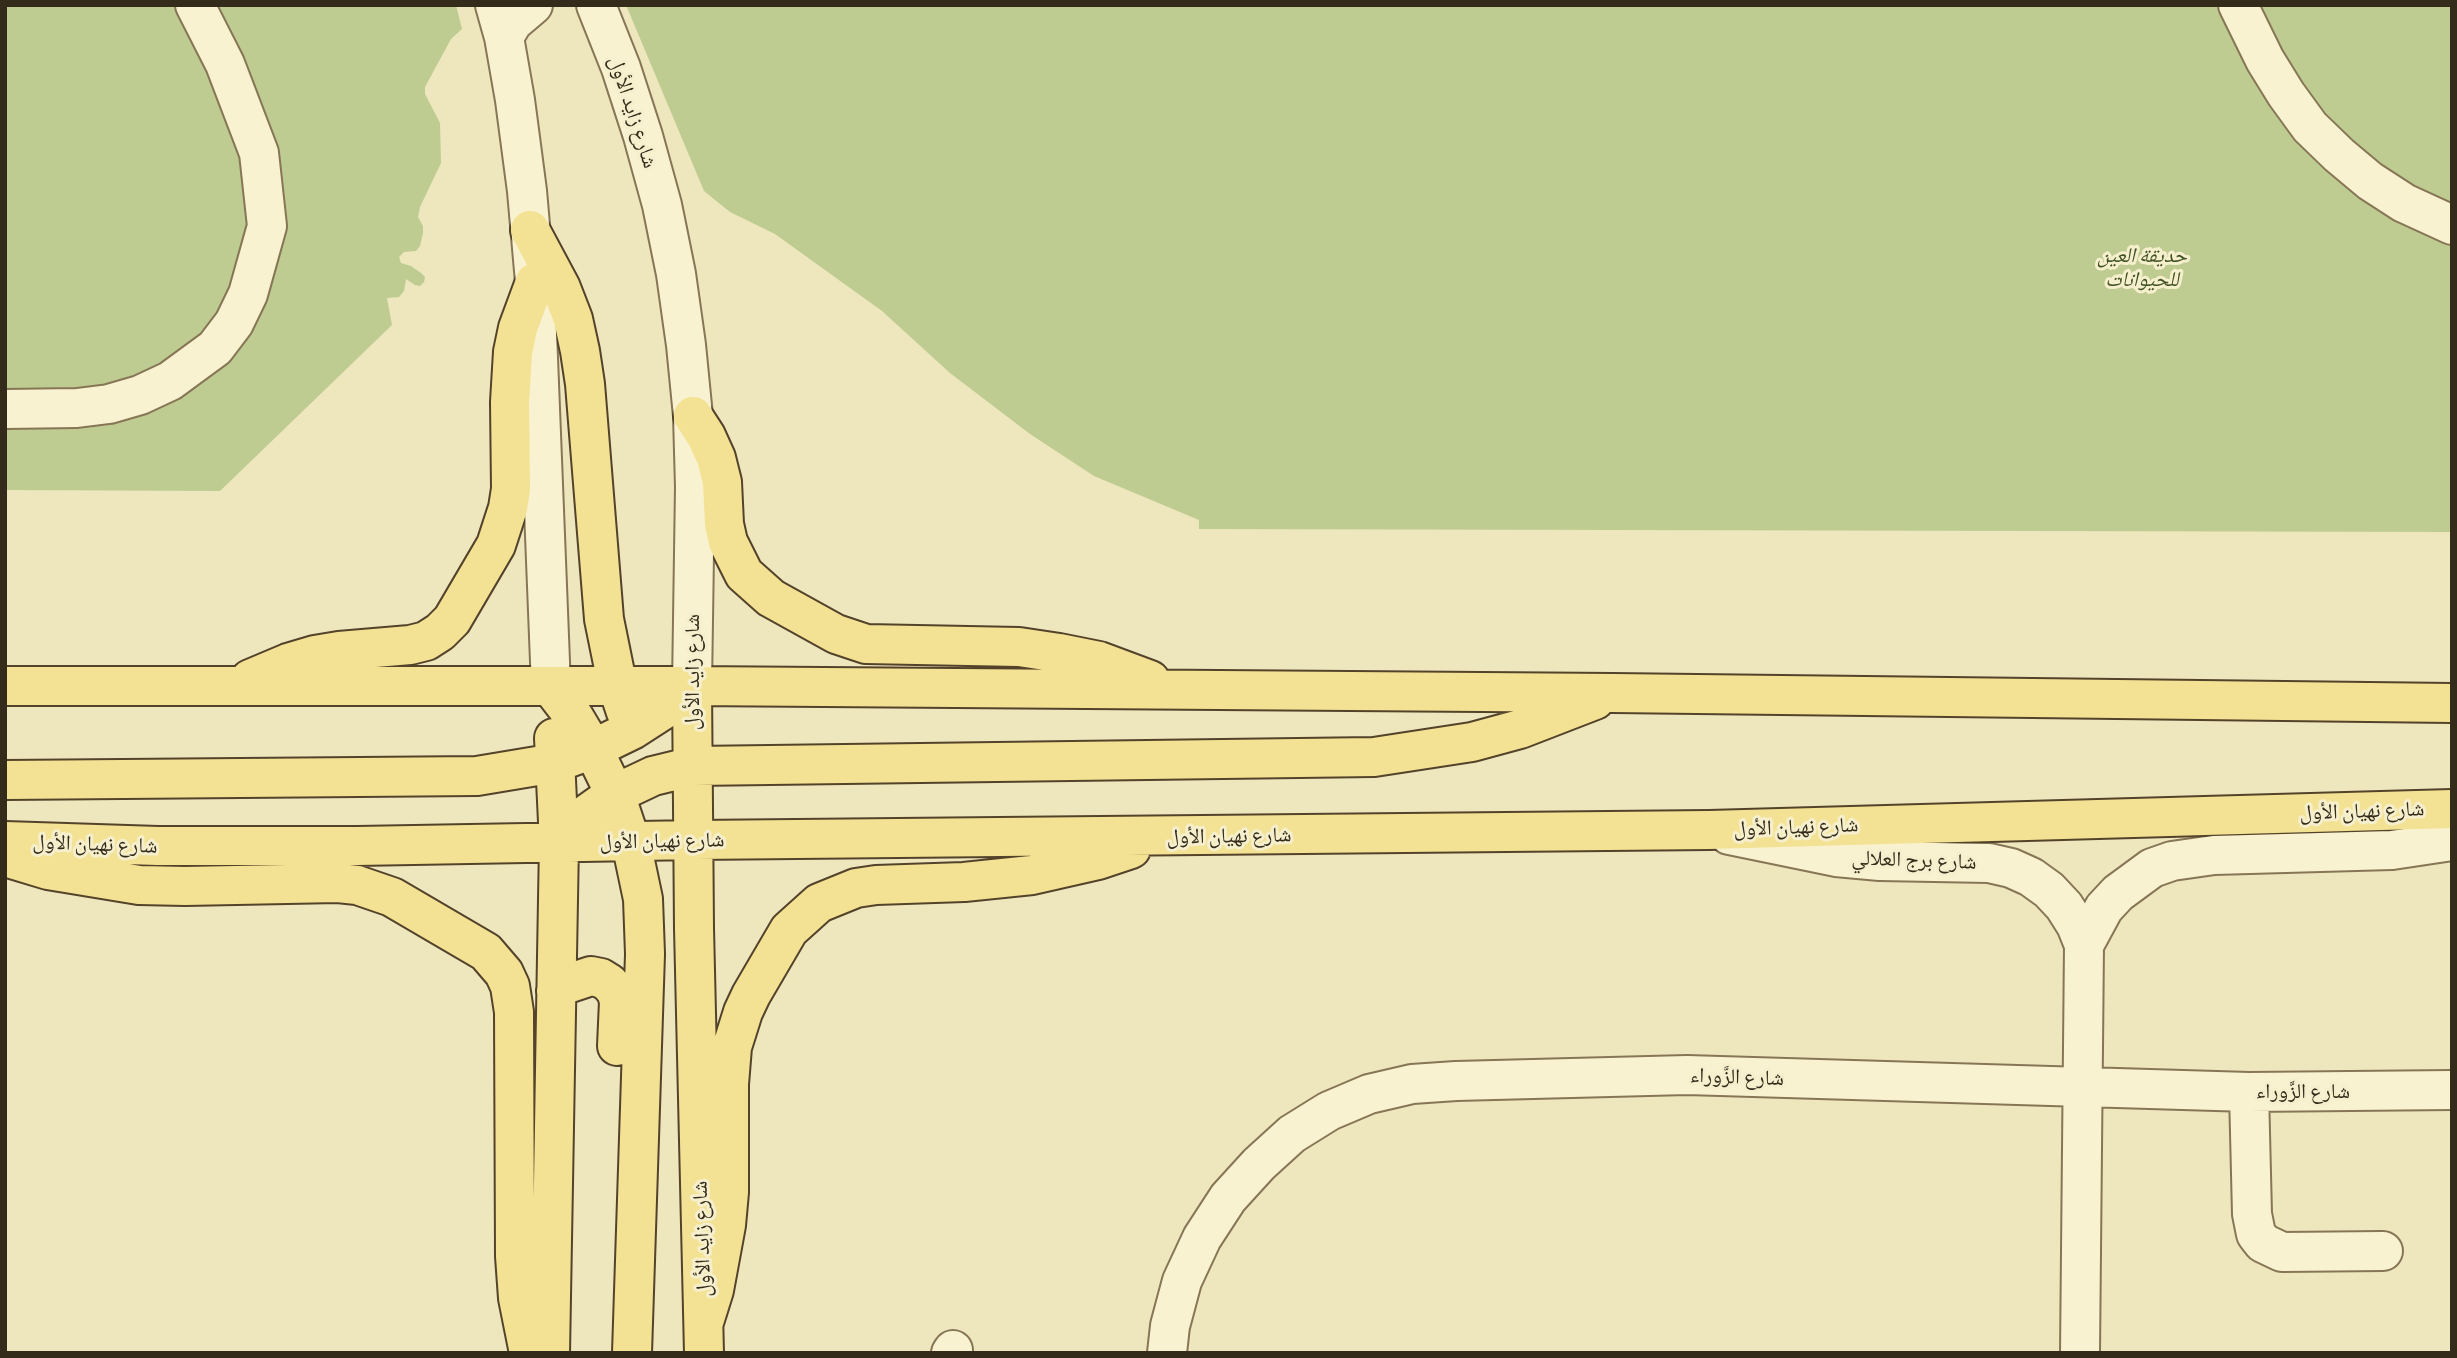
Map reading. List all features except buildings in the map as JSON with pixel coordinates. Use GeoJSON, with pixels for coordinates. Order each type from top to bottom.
{"type":"FeatureCollection","features":[{"type":"Feature","properties":{"kind":"main road"},"geometry":{"type":"LineString","coordinates":[[530,230],[561,288],[580,351],[604,619],[618,688],[632,730],[653,776],[695,840]]}},
{"type":"Feature","properties":{"kind":"main road"},"geometry":{"type":"LineString","coordinates":[[236,687],[270,670],[315,655],[410,645],[440,632],[452,620],[496,545],[508,508],[511,480],[510,390],[513,352],[518,328],[535,282]]}},
{"type":"Feature","properties":{"kind":"main road"},"geometry":{"type":"LineString","coordinates":[[693,416],[716,458],[722,482],[727,542],[744,574],[771,598],[836,634],[866,645],[1019,647],[1098,662],[1175,690]]}},
{"type":"Feature","properties":{"kind":"main road"},"geometry":{"type":"LineString","coordinates":[[5,686],[1613,693],[2452,703]]}},
{"type":"Feature","properties":{"kind":"main road"},"geometry":{"type":"LineString","coordinates":[[551,687],[574,717],[615,794],[631,842],[643,899],[645,928],[632,1353]]}},
{"type":"Feature","properties":{"kind":"main road"},"geometry":{"type":"LineString","coordinates":[[550,1353],[559,844],[551,687]]}},
{"type":"Feature","properties":{"kind":"main road"},"geometry":{"type":"LineString","coordinates":[[5,780],[477,776],[555,763],[593,749],[632,730],[692,687]]}},
{"type":"Feature","properties":{"kind":"main road","name":"شارع زايد الأول"},"geometry":{"type":"LineString","coordinates":[[692,687],[694,928],[704,1337]]}},
{"type":"Feature","properties":{"kind":"main road"},"geometry":{"type":"LineString","coordinates":[[559,844],[584,816],[615,794],[653,776],[694,766],[1374,757],[1472,742],[1520,729],[1613,693]]}},
{"type":"Feature","properties":{"kind":"main road","name":"شارع نهيان الأول"},"geometry":{"type":"LineString","coordinates":[[5,841],[158,846],[559,844],[695,840],[1709,830],[2452,809]]}},
{"type":"Feature","properties":{"kind":"main road"},"geometry":{"type":"LineString","coordinates":[[704,1337],[726,1225],[732,1047],[751,995],[789,930],[819,903],[856,888],[1032,875],[1098,860],[1162,836]]}},
{"type":"Feature","properties":{"kind":"main road"},"geometry":{"type":"LineString","coordinates":[[5,857],[48,870],[139,885],[357,885],[392,897],[486,952],[505,973],[514,1013],[515,1256],[518,1298],[529,1353]]}},
{"type":"Feature","properties":{"kind":"main road"},"geometry":{"type":"LineString","coordinates":[[556,991],[590,976],[601,978],[616,991],[619,1010],[616,1101],[623,1140],[638,1177]]}},
{"type":"Feature","properties":{"kind":"street"},"geometry":{"type":"LineString","coordinates":[[5,409],[77,408],[109,404],[140,395],[170,381],[215,348],[234,323],[248,295],[267,226],[259,153],[225,64],[195,5]]}},
{"type":"Feature","properties":{"kind":"street"},"geometry":{"type":"LineString","coordinates":[[533,5],[513,22],[499,21],[515,100],[535,282],[551,687]]}},
{"type":"Feature","properties":{"kind":"street","name":"شارع زايد الأول"},"geometry":{"type":"LineString","coordinates":[[596,5],[621,68],[662,205],[676,274],[686,345],[693,416],[695,487],[692,687]]}},
{"type":"Feature","properties":{"kind":"street"},"geometry":{"type":"LineString","coordinates":[[2238,5],[2264,60],[2310,127],[2370,181],[2404,203],[2452,225]]}},
{"type":"Feature","properties":{"kind":"street","name":"شارع برج العلالي"},"geometry":{"type":"LineString","coordinates":[[1709,830],[1836,857],[1902,862],[1989,863],[2011,868],[2031,877],[2049,890],[2070,915],[2084,945],[2080,1353]]}},
{"type":"Feature","properties":{"kind":"street","name":"شارع برج العلالي"},"geometry":{"type":"LineString","coordinates":[[2084,945],[2104,908],[2118,892],[2152,868],[2172,861],[2214,855],[2392,850],[2452,841]]}},
{"type":"Feature","properties":{"kind":"street","name":"شارع الزَّوراء"},"geometry":{"type":"LineString","coordinates":[[1167,1353],[1170,1326],[1182,1281],[1202,1238],[1228,1198],[1259,1164],[1292,1134],[1329,1111],[1369,1094],[1412,1084],[1687,1075],[2249,1092],[2452,1090]]}},
{"type":"Feature","properties":{"kind":"street"},"geometry":{"type":"LineString","coordinates":[[2249,1092],[2252,1213],[2256,1234],[2263,1243],[2282,1252],[2383,1251]]}},
{"type":"Feature","properties":{"kind":"green space"},"geometry":{"type":"Polygon","coordinates":[[[5,5],[456,5],[462,29],[451,39],[425,87],[425,94],[440,123],[441,163],[420,207],[418,217],[423,233],[420,246],[416,251],[404,252],[399,257],[401,263],[411,266],[425,277],[424,282],[420,286],[406,279],[404,291],[399,297],[387,298],[392,325],[220,491],[5,490],[5,5]]]}},
{"type":"Feature","properties":{"kind":"green space","name":"حديقة العين للحيوانات"},"geometry":{"type":"Polygon","coordinates":[[[626,5],[2452,5],[2452,532],[1199,529],[1199,520],[1094,476],[1030,434],[950,373],[882,311],[775,234],[730,212],[704,191],[626,5]]]}}]}
